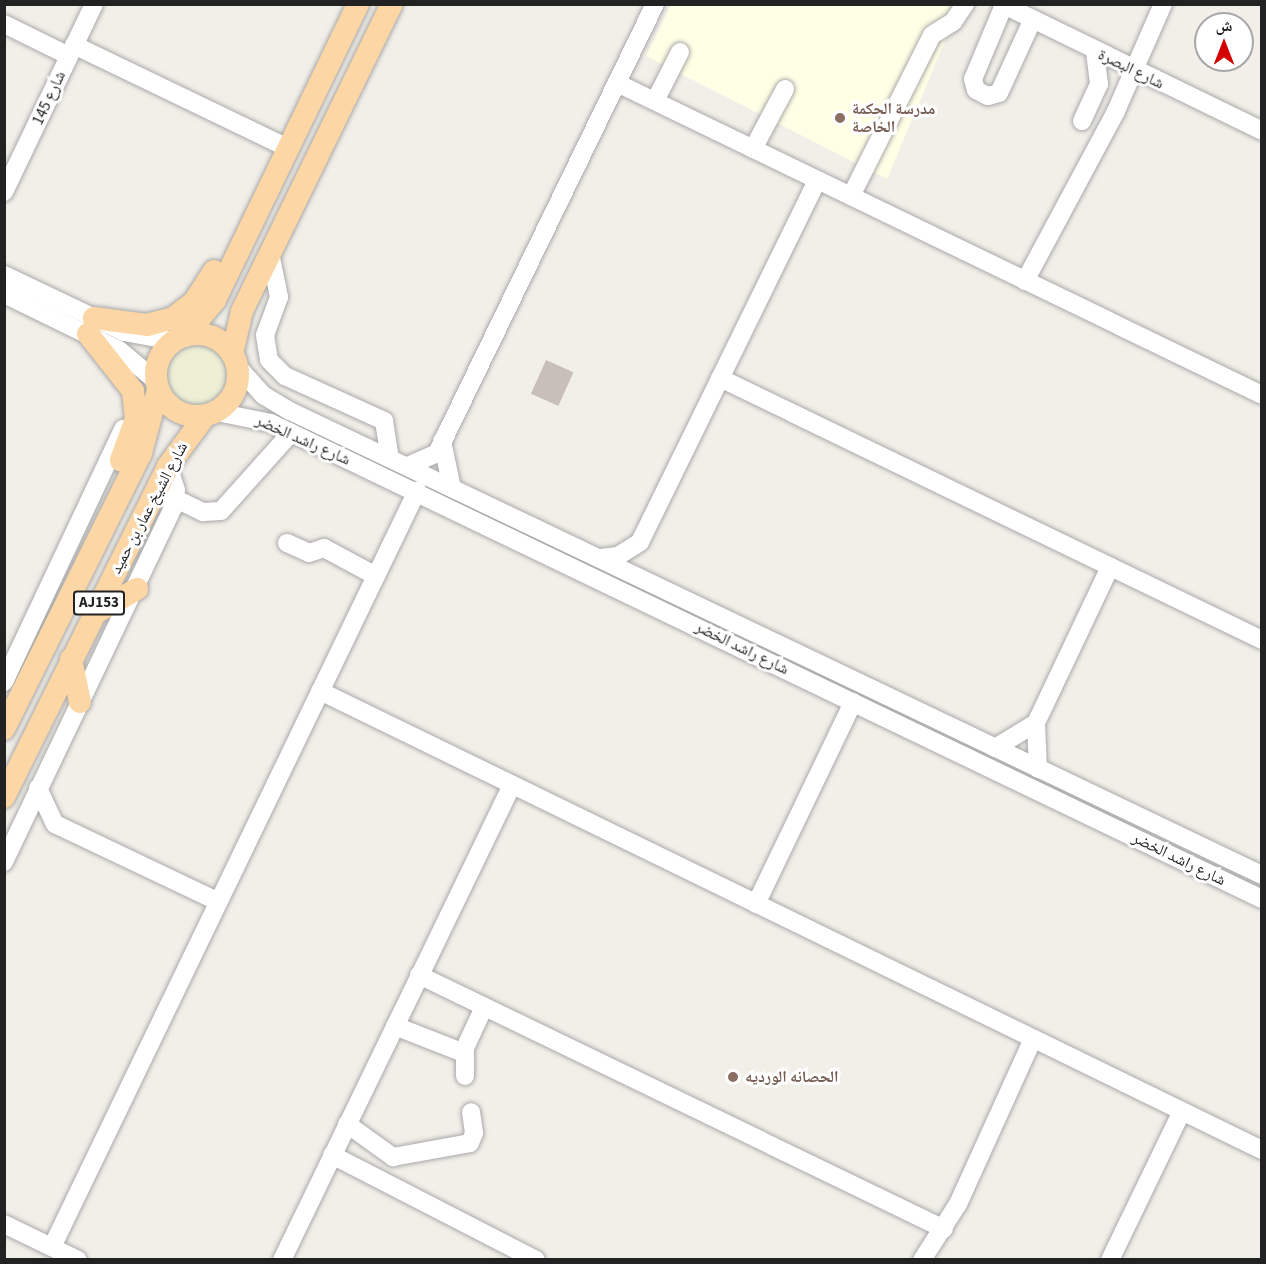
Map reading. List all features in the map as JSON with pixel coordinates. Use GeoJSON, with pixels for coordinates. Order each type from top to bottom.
{"type":"FeatureCollection","features":[{"type":"Feature","properties":{"kind":"main road"},"geometry":{"type":"LineString","coordinates":[[358,4],[251,219],[215,300],[159,358],[157,385],[176,411],[211,414],[235,392],[235,360],[242,311],[392,4]]}},
{"type":"Feature","properties":{"kind":"main road"},"geometry":{"type":"LineString","coordinates":[[91,326],[147,325],[184,311],[251,219]]}},
{"type":"Feature","properties":{"kind":"main road"},"geometry":{"type":"LineString","coordinates":[[91,326],[127,378],[135,403],[132,434],[108,492],[107,523]]}},
{"type":"Feature","properties":{"kind":"main road"},"geometry":{"type":"LineString","coordinates":[[179,338],[211,337],[235,360]]}},
{"type":"Feature","properties":{"kind":"main road","name":"شارع الشيخ عمار بن حميد"},"geometry":{"type":"LineString","coordinates":[[7,720],[147,439],[157,385]]}},
{"type":"Feature","properties":{"kind":"main road","name":"شارع الشيخ عمار بن حميد"},"geometry":{"type":"LineString","coordinates":[[4,797],[168,466],[211,414]]}},
{"type":"Feature","properties":{"kind":"main road"},"geometry":{"type":"LineString","coordinates":[[94,614],[137,589]]}},
{"type":"Feature","properties":{"kind":"main road"},"geometry":{"type":"LineString","coordinates":[[71,659],[80,702]]}},
{"type":"Feature","properties":{"kind":"street","name":"شارع 145"},"geometry":{"type":"LineString","coordinates":[[4,192],[94,4]]}},
{"type":"Feature","properties":{"kind":"street"},"geometry":{"type":"LineString","coordinates":[[408,466],[436,453],[655,4]]}},
{"type":"Feature","properties":{"kind":"street"},"geometry":{"type":"LineString","coordinates":[[851,196],[932,35],[953,22],[965,4]]}},
{"type":"Feature","properties":{"kind":"street"},"geometry":{"type":"LineString","coordinates":[[1030,283],[1162,4]]}},
{"type":"Feature","properties":{"kind":"street"},"geometry":{"type":"LineString","coordinates":[[1003,5],[973,79],[976,90],[988,96],[999,93],[1032,21]]}},
{"type":"Feature","properties":{"kind":"street","name":"شارع البصرة"},"geometry":{"type":"LineString","coordinates":[[1003,5],[1262,132]]}},
{"type":"Feature","properties":{"kind":"street"},"geometry":{"type":"LineString","coordinates":[[4,24],[72,50],[286,147]]}},
{"type":"Feature","properties":{"kind":"street"},"geometry":{"type":"LineString","coordinates":[[655,101],[680,52]]}},
{"type":"Feature","properties":{"kind":"street"},"geometry":{"type":"LineString","coordinates":[[1095,52],[1099,84],[1079,119],[1103,130]]}},
{"type":"Feature","properties":{"kind":"street"},"geometry":{"type":"LineString","coordinates":[[617,83],[1262,395]]}},
{"type":"Feature","properties":{"kind":"street"},"geometry":{"type":"LineString","coordinates":[[753,149],[785,89]]}},
{"type":"Feature","properties":{"kind":"street"},"geometry":{"type":"LineString","coordinates":[[601,558],[618,556],[640,542],[817,180]]}},
{"type":"Feature","properties":{"kind":"street"},"geometry":{"type":"LineString","coordinates":[[270,253],[279,297],[265,335],[266,352],[279,372],[384,421],[390,458]]}},
{"type":"Feature","properties":{"kind":"street"},"geometry":{"type":"LineString","coordinates":[[7,279],[91,326],[129,357],[157,385]]}},
{"type":"Feature","properties":{"kind":"street"},"geometry":{"type":"LineString","coordinates":[[91,326],[135,337],[179,338]]}},
{"type":"Feature","properties":{"kind":"street","name":"شارع راشد الخضر"},"geometry":{"type":"LineString","coordinates":[[235,360],[263,395],[290,411],[1262,875]]}},
{"type":"Feature","properties":{"kind":"street"},"geometry":{"type":"LineString","coordinates":[[720,378],[1262,640]]}},
{"type":"Feature","properties":{"kind":"street"},"geometry":{"type":"LineString","coordinates":[[290,411],[323,393]]}},
{"type":"Feature","properties":{"kind":"street"},"geometry":{"type":"LineString","coordinates":[[4,682],[135,403]]}},
{"type":"Feature","properties":{"kind":"street","name":"شارع راشد الخضر"},"geometry":{"type":"LineString","coordinates":[[211,414],[257,418],[417,491],[1262,899]]}},
{"type":"Feature","properties":{"kind":"street"},"geometry":{"type":"LineString","coordinates":[[176,499],[203,512],[221,511],[291,433]]}},
{"type":"Feature","properties":{"kind":"street"},"geometry":{"type":"LineString","coordinates":[[442,441],[452,488]]}},
{"type":"Feature","properties":{"kind":"street"},"geometry":{"type":"LineString","coordinates":[[4,862],[38,788],[137,589],[176,499],[168,466]]}},
{"type":"Feature","properties":{"kind":"street"},"geometry":{"type":"LineString","coordinates":[[52,1247],[417,491]]}},
{"type":"Feature","properties":{"kind":"street"},"geometry":{"type":"LineString","coordinates":[[640,542],[649,583]]}},
{"type":"Feature","properties":{"kind":"street"},"geometry":{"type":"LineString","coordinates":[[287,543],[309,553],[324,548],[376,576]]}},
{"type":"Feature","properties":{"kind":"street"},"geometry":{"type":"LineString","coordinates":[[1038,769],[1035,723],[1110,567]]}},
{"type":"Feature","properties":{"kind":"street"},"geometry":{"type":"LineString","coordinates":[[320,691],[1262,1150]]}},
{"type":"Feature","properties":{"kind":"street"},"geometry":{"type":"LineString","coordinates":[[756,904],[853,702]]}},
{"type":"Feature","properties":{"kind":"street"},"geometry":{"type":"LineString","coordinates":[[995,748],[1035,723]]}},
{"type":"Feature","properties":{"kind":"street"},"geometry":{"type":"LineString","coordinates":[[282,1260],[512,785]]}},
{"type":"Feature","properties":{"kind":"street"},"geometry":{"type":"LineString","coordinates":[[38,788],[55,824],[217,902]]}},
{"type":"Feature","properties":{"kind":"street"},"geometry":{"type":"LineString","coordinates":[[17,834],[55,824]]}},
{"type":"Feature","properties":{"kind":"street"},"geometry":{"type":"LineString","coordinates":[[419,975],[944,1229]]}},
{"type":"Feature","properties":{"kind":"street"},"geometry":{"type":"LineString","coordinates":[[465,1076],[464,1053],[484,1007]]}},
{"type":"Feature","properties":{"kind":"street"},"geometry":{"type":"LineString","coordinates":[[395,1026],[464,1053]]}},
{"type":"Feature","properties":{"kind":"street"},"geometry":{"type":"LineString","coordinates":[[922,1260],[944,1229],[1033,1039]]}},
{"type":"Feature","properties":{"kind":"street"},"geometry":{"type":"LineString","coordinates":[[1110,1260],[1182,1111]]}},
{"type":"Feature","properties":{"kind":"street"},"geometry":{"type":"LineString","coordinates":[[347,1124],[393,1157],[470,1143],[471,1112]]}},
{"type":"Feature","properties":{"kind":"street"},"geometry":{"type":"LineString","coordinates":[[330,1160],[536,1260]]}},
{"type":"Feature","properties":{"kind":"street"},"geometry":{"type":"LineString","coordinates":[[4,1224],[78,1260]]}},
{"type":"Feature","properties":{"kind":"shaded area","name":"مدرسة الحكمة الخاصة"},"geometry":{"type":"Polygon","coordinates":[[[951,4],[958,10],[887,179],[646,56],[671,5],[951,4]]]}},
{"type":"Feature","properties":{"kind":"shaded area"},"geometry":{"type":"Polygon","coordinates":[[[193,327],[208,330],[221,339],[230,352],[233,367],[230,382],[221,395],[208,404],[193,407],[178,404],[165,395],[156,382],[153,367],[156,352],[165,339],[178,330],[193,327]]]}},
{"type":"Feature","properties":{"kind":"building"},"geometry":{"type":"Polygon","coordinates":[[[546,360],[573,372],[558,406],[531,394],[546,360]]]}},
{"type":"Feature","properties":{"kind":"place","name":"مدرسة الحكمة الخاصة"},"geometry":{"type":"Point","coordinates":[840,118]}},
{"type":"Feature","properties":{"kind":"place","name":"الحصانه الورديه"},"geometry":{"type":"Point","coordinates":[733,1077]}}]}
